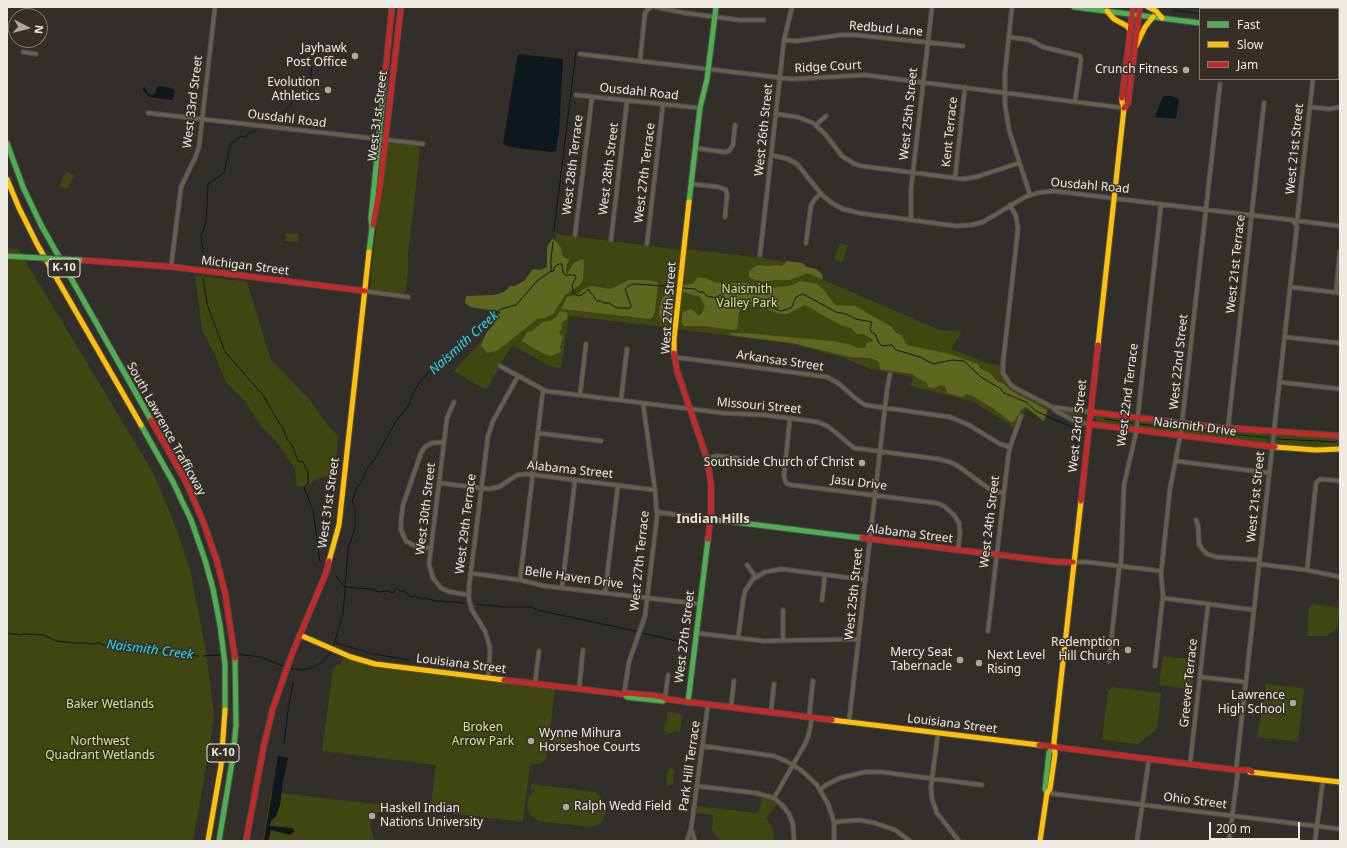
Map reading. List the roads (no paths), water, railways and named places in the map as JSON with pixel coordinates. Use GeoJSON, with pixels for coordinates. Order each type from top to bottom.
{"type":"FeatureCollection","features":[{"type":"Feature","properties":{"kind":"main road","name":"West 31st Street"},"geometry":{"type":"LineString","coordinates":[[246,841],[267,730],[292,654],[326,573],[338,531],[372,228],[384,78],[392,7]]}},
{"type":"Feature","properties":{"kind":"main road","name":"West 31st Street"},"geometry":{"type":"LineString","coordinates":[[372,228],[375,219],[390,101],[399,22],[398,14],[400,7]]}},
{"type":"Feature","properties":{"kind":"main road","name":"West 27th Street"},"geometry":{"type":"LineString","coordinates":[[688,702],[710,519],[711,484],[707,458],[676,371],[674,340],[700,108],[709,69],[716,7]]}},
{"type":"Feature","properties":{"kind":"main road"},"geometry":{"type":"LineString","coordinates":[[1074,7],[1199,23]]}},
{"type":"Feature","properties":{"kind":"main road","name":"West 23rd Street"},"geometry":{"type":"LineString","coordinates":[[1040,841],[1047,793],[1044,789],[1048,759],[1049,753],[1053,747],[1124,108],[1122,102],[1133,7]]}},
{"type":"Feature","properties":{"kind":"main road","name":"West 23rd Street"},"geometry":{"type":"LineString","coordinates":[[1124,108],[1128,103],[1140,7]]}},
{"type":"Feature","properties":{"kind":"main road"},"geometry":{"type":"LineString","coordinates":[[1148,7],[1156,11],[1162,18]]}},
{"type":"Feature","properties":{"kind":"main road"},"geometry":{"type":"LineString","coordinates":[[1107,11],[1114,19],[1127,26],[1130,30]]}},
{"type":"Feature","properties":{"kind":"main road"},"geometry":{"type":"LineString","coordinates":[[1136,46],[1147,23],[1153,17]]}},
{"type":"Feature","properties":{"kind":"main road"},"geometry":{"type":"LineString","coordinates":[[384,78],[389,80],[390,101]]}},
{"type":"Feature","properties":{"kind":"main road","name":"South Lawrence Trafficway"},"geometry":{"type":"LineString","coordinates":[[7,143],[23,187],[41,226],[176,464],[194,500],[220,571],[228,606],[236,665],[236,704],[234,748],[229,787],[219,841]]}},
{"type":"Feature","properties":{"kind":"main road","name":"South Lawrence Trafficway"},"geometry":{"type":"LineString","coordinates":[[7,179],[19,208],[37,244],[166,469],[184,504],[206,560],[216,601],[222,637],[225,664],[226,705],[223,752],[208,841]]}},
{"type":"Feature","properties":{"kind":"main road","name":"Michigan Street"},"geometry":{"type":"LineString","coordinates":[[7,256],[171,267],[365,291]]}},
{"type":"Feature","properties":{"kind":"main road","name":"Naismith Drive"},"geometry":{"type":"LineString","coordinates":[[1090,412],[1228,428],[1340,436]]}},
{"type":"Feature","properties":{"kind":"main road","name":"Naismith Drive"},"geometry":{"type":"LineString","coordinates":[[1088,424],[1305,450],[1340,449]]}},
{"type":"Feature","properties":{"kind":"main road","name":"Alabama Street"},"geometry":{"type":"LineString","coordinates":[[710,519],[1057,562],[1073,562]]}},
{"type":"Feature","properties":{"kind":"main road","name":"Louisiana Street"},"geometry":{"type":"LineString","coordinates":[[300,635],[356,659],[375,664],[624,694],[634,698],[662,701],[665,699],[708,704],[1340,782]]}},
{"type":"Feature","properties":{"kind":"street","name":"West 33rd Street"},"geometry":{"type":"LineString","coordinates":[[171,267],[180,187],[197,155],[215,7]]}},
{"type":"Feature","properties":{"kind":"street"},"geometry":{"type":"LineString","coordinates":[[656,7],[714,17],[739,20],[764,20]]}},
{"type":"Feature","properties":{"kind":"street","name":"West 26th Street"},"geometry":{"type":"LineString","coordinates":[[760,256],[784,40],[792,7]]}},
{"type":"Feature","properties":{"kind":"street"},"geometry":{"type":"LineString","coordinates":[[1012,7],[1004,93],[1008,126],[1030,195]]}},
{"type":"Feature","properties":{"kind":"street"},"geometry":{"type":"LineString","coordinates":[[640,61],[645,13],[649,8]]}},
{"type":"Feature","properties":{"kind":"street","name":"West 25th Street"},"geometry":{"type":"LineString","coordinates":[[911,220],[910,198],[912,173],[931,8]]}},
{"type":"Feature","properties":{"kind":"street","name":"Redbud Lane"},"geometry":{"type":"LineString","coordinates":[[784,40],[796,41],[841,35],[856,35],[963,46]]}},
{"type":"Feature","properties":{"kind":"street"},"geometry":{"type":"LineString","coordinates":[[1009,37],[1030,40],[1043,46],[1080,56],[1081,60],[1075,102]]}},
{"type":"Feature","properties":{"kind":"street"},"geometry":{"type":"LineString","coordinates":[[23,52],[36,54]]}},
{"type":"Feature","properties":{"kind":"street","name":"Ridge Court"},"geometry":{"type":"LineString","coordinates":[[580,54],[799,80],[858,74],[1124,108]]}},
{"type":"Feature","properties":{"kind":"street","name":"West 21st Street"},"geometry":{"type":"LineString","coordinates":[[1299,221],[1313,80]]}},
{"type":"Feature","properties":{"kind":"street","name":"West 22nd Street"},"geometry":{"type":"LineString","coordinates":[[1155,666],[1163,598],[1162,571],[1170,489],[1181,435],[1220,84]]}},
{"type":"Feature","properties":{"kind":"street","name":"Kent Terrace"},"geometry":{"type":"LineString","coordinates":[[955,178],[965,87]]}},
{"type":"Feature","properties":{"kind":"street","name":"Ousdahl Road"},"geometry":{"type":"LineString","coordinates":[[576,95],[700,108]]}},
{"type":"Feature","properties":{"kind":"street","name":"West 28th Terrace"},"geometry":{"type":"LineString","coordinates":[[575,236],[592,97]]}},
{"type":"Feature","properties":{"kind":"street","name":"West 28th Street"},"geometry":{"type":"LineString","coordinates":[[611,240],[627,101]]}},
{"type":"Feature","properties":{"kind":"street","name":"West 21st Terrace"},"geometry":{"type":"LineString","coordinates":[[1228,428],[1264,103]]}},
{"type":"Feature","properties":{"kind":"street","name":"West 27th Terrace"},"geometry":{"type":"LineString","coordinates":[[647,244],[663,104]]}},
{"type":"Feature","properties":{"kind":"street"},"geometry":{"type":"LineString","coordinates":[[1310,107],[1329,109],[1340,107]]}},
{"type":"Feature","properties":{"kind":"street","name":"Ousdahl Road"},"geometry":{"type":"LineString","coordinates":[[148,113],[423,144]]}},
{"type":"Feature","properties":{"kind":"street"},"geometry":{"type":"LineString","coordinates":[[776,114],[798,117],[816,126],[825,134],[842,156],[861,166],[955,178],[971,178],[1019,162]]}},
{"type":"Feature","properties":{"kind":"street"},"geometry":{"type":"LineString","coordinates":[[816,126],[826,116]]}},
{"type":"Feature","properties":{"kind":"street"},"geometry":{"type":"LineString","coordinates":[[695,148],[724,152],[729,151],[733,144],[735,125]]}},
{"type":"Feature","properties":{"kind":"street","name":"Ousdahl Road"},"geometry":{"type":"LineString","coordinates":[[771,155],[788,159],[797,164],[821,193],[832,203],[850,212],[956,226],[971,225],[987,220],[1010,205],[1030,195],[1041,192],[1059,191],[1340,226]]}},
{"type":"Feature","properties":{"kind":"street"},"geometry":{"type":"LineString","coordinates":[[691,184],[725,189],[728,195],[725,217]]}},
{"type":"Feature","properties":{"kind":"street"},"geometry":{"type":"LineString","coordinates":[[806,243],[811,205],[821,193]]}},
{"type":"Feature","properties":{"kind":"street","name":"West 22nd Terrace"},"geometry":{"type":"LineString","coordinates":[[1109,661],[1120,566],[1124,485],[1136,430],[1161,204]]}},
{"type":"Feature","properties":{"kind":"street","name":"Naismith Drive"},"geometry":{"type":"LineString","coordinates":[[1010,205],[1016,216],[1018,229],[1003,367],[1007,380],[1015,388],[1052,407],[1056,411],[1073,420],[1088,424]]}},
{"type":"Feature","properties":{"kind":"street"},"geometry":{"type":"LineString","coordinates":[[1292,220],[1296,226],[1299,221]]}},
{"type":"Feature","properties":{"kind":"street","name":"West 21st Street"},"geometry":{"type":"LineString","coordinates":[[1229,841],[1296,226]]}},
{"type":"Feature","properties":{"kind":"street"},"geometry":{"type":"LineString","coordinates":[[1290,287],[1338,293],[1340,251]]}},
{"type":"Feature","properties":{"kind":"street","name":"Michigan Street"},"geometry":{"type":"LineString","coordinates":[[365,291],[408,297]]}},
{"type":"Feature","properties":{"kind":"street"},"geometry":{"type":"LineString","coordinates":[[1284,337],[1340,343]]}},
{"type":"Feature","properties":{"kind":"street"},"geometry":{"type":"LineString","coordinates":[[580,395],[586,344]]}},
{"type":"Feature","properties":{"kind":"street"},"geometry":{"type":"LineString","coordinates":[[621,400],[627,348]]}},
{"type":"Feature","properties":{"kind":"street","name":"Arkansas Street"},"geometry":{"type":"LineString","coordinates":[[674,358],[687,358],[822,376],[834,380],[865,405],[936,414],[956,419],[969,425],[994,441],[1010,447]]}},
{"type":"Feature","properties":{"kind":"street","name":"Missouri Street"},"geometry":{"type":"LineString","coordinates":[[500,366],[543,390],[723,413],[764,415],[822,423],[854,448],[938,459],[950,462],[958,466],[988,488],[996,492],[1004,493]]}},
{"type":"Feature","properties":{"kind":"street","name":"West 25th Street"},"geometry":{"type":"LineString","coordinates":[[850,722],[890,374]]}},
{"type":"Feature","properties":{"kind":"street","name":"West 29th Terrace"},"geometry":{"type":"LineString","coordinates":[[488,678],[490,644],[485,631],[472,610],[469,595],[470,573],[489,431],[518,376]]}},
{"type":"Feature","properties":{"kind":"street"},"geometry":{"type":"LineString","coordinates":[[1279,382],[1340,389]]}},
{"type":"Feature","properties":{"kind":"street"},"geometry":{"type":"LineString","coordinates":[[520,580],[543,390]]}},
{"type":"Feature","properties":{"kind":"street","name":"West 30th Street"},"geometry":{"type":"LineString","coordinates":[[454,402],[447,418],[431,548],[430,569],[435,582],[447,591],[469,595]]}},
{"type":"Feature","properties":{"kind":"street","name":"West 27th Terrace"},"geometry":{"type":"LineString","coordinates":[[624,694],[629,662],[643,622],[648,598],[657,512],[643,403]]}},
{"type":"Feature","properties":{"kind":"street","name":"Naismith Drive"},"geometry":{"type":"LineString","coordinates":[[1052,407],[1090,412]]}},
{"type":"Feature","properties":{"kind":"street","name":"West 24th Street"},"geometry":{"type":"LineString","coordinates":[[988,631],[1010,447],[1021,416]]}},
{"type":"Feature","properties":{"kind":"street","name":"Jasu Drive"},"geometry":{"type":"LineString","coordinates":[[790,418],[784,478],[787,484],[936,503],[947,508],[954,515],[958,523],[960,533],[958,550]]}},
{"type":"Feature","properties":{"kind":"street"},"geometry":{"type":"LineString","coordinates":[[538,433],[601,441]]}},
{"type":"Feature","properties":{"kind":"street"},"geometry":{"type":"LineString","coordinates":[[431,548],[417,547],[406,541],[401,530],[401,517],[403,504],[420,453],[425,447],[432,443],[444,442]]}},
{"type":"Feature","properties":{"kind":"street"},"geometry":{"type":"LineString","coordinates":[[707,458],[720,456],[738,458]]}},
{"type":"Feature","properties":{"kind":"street"},"geometry":{"type":"LineString","coordinates":[[1176,461],[1269,473]]}},
{"type":"Feature","properties":{"kind":"street","name":"Alabama Street"},"geometry":{"type":"LineString","coordinates":[[439,483],[489,489],[495,488],[517,475],[533,474],[655,490]]}},
{"type":"Feature","properties":{"kind":"street"},"geometry":{"type":"LineString","coordinates":[[1307,570],[1316,483],[1321,479],[1340,481]]}},
{"type":"Feature","properties":{"kind":"street"},"geometry":{"type":"LineString","coordinates":[[562,588],[576,480]]}},
{"type":"Feature","properties":{"kind":"street"},"geometry":{"type":"LineString","coordinates":[[605,593],[618,485]]}},
{"type":"Feature","properties":{"kind":"street","name":"Alabama Street"},"geometry":{"type":"LineString","coordinates":[[657,512],[710,519]]}},
{"type":"Feature","properties":{"kind":"street"},"geometry":{"type":"LineString","coordinates":[[1196,520],[1198,525],[1199,544],[1207,554],[1216,557],[1259,562],[1340,577]]}},
{"type":"Feature","properties":{"kind":"street","name":"Alabama Street"},"geometry":{"type":"LineString","coordinates":[[1073,562],[1086,562],[1162,571]]}},
{"type":"Feature","properties":{"kind":"street"},"geometry":{"type":"LineString","coordinates":[[747,565],[756,577]]}},
{"type":"Feature","properties":{"kind":"street"},"geometry":{"type":"LineString","coordinates":[[738,638],[744,596],[748,586],[756,577],[768,571],[777,569],[866,580]]}},
{"type":"Feature","properties":{"kind":"street","name":"Belle Haven Drive"},"geometry":{"type":"LineString","coordinates":[[470,573],[562,588],[699,604]]}},
{"type":"Feature","properties":{"kind":"street"},"geometry":{"type":"LineString","coordinates":[[822,600],[825,575]]}},
{"type":"Feature","properties":{"kind":"street"},"geometry":{"type":"LineString","coordinates":[[1163,598],[1254,610]]}},
{"type":"Feature","properties":{"kind":"street","name":"Greever Terrace"},"geometry":{"type":"LineString","coordinates":[[1190,764],[1208,604]]}},
{"type":"Feature","properties":{"kind":"street"},"geometry":{"type":"LineString","coordinates":[[782,610],[783,641]]}},
{"type":"Feature","properties":{"kind":"street"},"geometry":{"type":"LineString","coordinates":[[696,633],[763,641],[859,639]]}},
{"type":"Feature","properties":{"kind":"street"},"geometry":{"type":"LineString","coordinates":[[579,689],[584,650]]}},
{"type":"Feature","properties":{"kind":"street"},"geometry":{"type":"LineString","coordinates":[[535,683],[539,651]]}},
{"type":"Feature","properties":{"kind":"street"},"geometry":{"type":"LineString","coordinates":[[665,699],[668,676]]}},
{"type":"Feature","properties":{"kind":"street"},"geometry":{"type":"LineString","coordinates":[[1200,677],[1246,682]]}},
{"type":"Feature","properties":{"kind":"street"},"geometry":{"type":"LineString","coordinates":[[731,707],[734,680]]}},
{"type":"Feature","properties":{"kind":"street"},"geometry":{"type":"LineString","coordinates":[[774,798],[807,740],[811,717],[813,681]]}},
{"type":"Feature","properties":{"kind":"street"},"geometry":{"type":"LineString","coordinates":[[770,712],[774,684]]}},
{"type":"Feature","properties":{"kind":"street","name":"Park Hill Terrace"},"geometry":{"type":"LineString","coordinates":[[687,841],[691,829],[708,704]]}},
{"type":"Feature","properties":{"kind":"street"},"geometry":{"type":"LineString","coordinates":[[938,733],[931,793],[935,810],[939,817],[959,841]]}},
{"type":"Feature","properties":{"kind":"street"},"geometry":{"type":"LineString","coordinates":[[702,746],[765,754],[793,764],[808,775],[820,790],[828,804],[834,822],[834,841]]}},
{"type":"Feature","properties":{"kind":"street"},"geometry":{"type":"LineString","coordinates":[[1137,841],[1149,759]]}},
{"type":"Feature","properties":{"kind":"street"},"geometry":{"type":"LineString","coordinates":[[820,790],[826,785],[840,778],[865,772],[881,772],[982,785]]}},
{"type":"Feature","properties":{"kind":"street"},"geometry":{"type":"LineString","coordinates":[[1315,841],[1322,780]]}},
{"type":"Feature","properties":{"kind":"street"},"geometry":{"type":"LineString","coordinates":[[697,786],[756,793],[774,798],[789,814],[794,830],[794,841]]}},
{"type":"Feature","properties":{"kind":"street","name":"Ohio Street"},"geometry":{"type":"LineString","coordinates":[[1047,793],[1340,829]]}},
{"type":"Feature","properties":{"kind":"street"},"geometry":{"type":"LineString","coordinates":[[834,822],[860,820],[875,823],[895,830],[910,841]]}},
{"type":"Feature","properties":{"kind":"street","name":"Park Hill Terrace"},"geometry":{"type":"LineString","coordinates":[[691,829],[695,841]]}},
{"type":"Feature","properties":{"kind":"waterway"},"geometry":{"type":"LineString","coordinates":[[1174,12],[1174,10],[1199,14]]}},
{"type":"Feature","properties":{"kind":"waterway"},"geometry":{"type":"LineString","coordinates":[[554,231],[576,51]]}},
{"type":"Feature","properties":{"kind":"waterway"},"geometry":{"type":"LineString","coordinates":[[274,122],[310,81],[312,67]]}},
{"type":"Feature","properties":{"kind":"waterway"},"geometry":{"type":"LineString","coordinates":[[205,264],[201,236],[205,226],[208,184],[224,173],[230,145],[241,136],[245,137],[256,130]]}},
{"type":"Feature","properties":{"kind":"waterway"},"geometry":{"type":"LineString","coordinates":[[551,271],[553,242]]}},
{"type":"Feature","properties":{"kind":"waterway","name":"Naismith Creek"},"geometry":{"type":"LineString","coordinates":[[333,648],[343,614],[348,550],[355,528],[355,508],[352,501],[368,467],[376,457],[396,421],[407,408],[419,383],[431,370],[468,340],[472,333],[486,319],[501,309],[516,305],[537,281],[551,271],[554,271],[554,267],[559,264],[562,264],[565,275],[575,275],[576,278],[572,285],[574,294],[578,296],[582,295],[588,289],[597,301],[609,303],[617,308],[630,308],[631,306],[625,289],[630,285],[635,284],[678,287]]}},
{"type":"Feature","properties":{"kind":"waterway"},"geometry":{"type":"LineString","coordinates":[[203,278],[207,304],[225,352],[263,395],[282,426],[298,461],[303,462],[308,472],[308,483],[304,488],[313,510],[320,562]]}},
{"type":"Feature","properties":{"kind":"waterway","name":"Naismith Creek"},"geometry":{"type":"LineString","coordinates":[[683,288],[695,289],[699,292],[703,292],[707,296],[716,298],[720,295],[725,298],[727,303],[740,307],[756,301],[765,302],[780,311],[792,307],[796,297],[803,294],[836,312],[846,314],[856,319],[872,322],[870,329],[871,332],[875,334],[882,346],[892,345],[896,350],[920,357],[933,364],[952,360],[964,361],[981,377],[1001,389],[1004,393],[1026,402],[1036,411],[1072,428],[1076,426]]}},
{"type":"Feature","properties":{"kind":"waterway"},"geometry":{"type":"LineString","coordinates":[[1105,419],[1132,423]]}},
{"type":"Feature","properties":{"kind":"waterway"},"geometry":{"type":"LineString","coordinates":[[1140,424],[1178,429]]}},
{"type":"Feature","properties":{"kind":"waterway"},"geometry":{"type":"LineString","coordinates":[[1072,429],[1076,439],[1076,453]]}},
{"type":"Feature","properties":{"kind":"waterway"},"geometry":{"type":"LineString","coordinates":[[1185,429],[1269,438]]}},
{"type":"Feature","properties":{"kind":"waterway"},"geometry":{"type":"LineString","coordinates":[[1276,439],[1337,442]]}},
{"type":"Feature","properties":{"kind":"waterway"},"geometry":{"type":"LineString","coordinates":[[336,576],[345,587],[371,589],[380,592],[387,591],[393,593],[396,588],[402,592],[404,591],[411,597],[415,596],[421,599],[425,598],[436,601],[465,603]]}},
{"type":"Feature","properties":{"kind":"waterway"},"geometry":{"type":"LineString","coordinates":[[475,604],[503,607],[530,607],[542,611],[635,631]]}},
{"type":"Feature","properties":{"kind":"waterway","name":"Naismith Creek"},"geometry":{"type":"LineString","coordinates":[[7,633],[21,635],[44,635],[56,641],[92,644],[99,643],[107,646],[118,643],[133,646],[144,651],[153,649],[182,655],[199,656]]}},
{"type":"Feature","properties":{"kind":"waterway"},"geometry":{"type":"LineString","coordinates":[[641,633],[686,643]]}},
{"type":"Feature","properties":{"kind":"waterway"},"geometry":{"type":"LineString","coordinates":[[336,643],[373,654],[409,660]]}},
{"type":"Feature","properties":{"kind":"waterway","name":"Naismith Creek"},"geometry":{"type":"LineString","coordinates":[[288,668],[302,670],[314,667],[322,662],[332,651]]}},
{"type":"Feature","properties":{"kind":"waterway","name":"Naismith Creek"},"geometry":{"type":"LineString","coordinates":[[237,654],[261,657],[285,667]]}},
{"type":"Feature","properties":{"kind":"waterway","name":"Naismith Creek"},"geometry":{"type":"LineString","coordinates":[[203,656],[222,655]]}},
{"type":"Feature","properties":{"kind":"waterway"},"geometry":{"type":"LineString","coordinates":[[418,661],[427,663]]}},
{"type":"Feature","properties":{"kind":"waterway"},"geometry":{"type":"LineString","coordinates":[[284,744],[293,682]]}},
{"type":"Feature","properties":{"kind":"place","name":"Jayhawk Post Office"},"geometry":{"type":"Point","coordinates":[355,56]}},
{"type":"Feature","properties":{"kind":"place","name":"Crunch Fitness"},"geometry":{"type":"Point","coordinates":[1186,70]}},
{"type":"Feature","properties":{"kind":"place","name":"Evolution Athletics"},"geometry":{"type":"Point","coordinates":[328,90]}},
{"type":"Feature","properties":{"kind":"place","name":"Southside Church of Christ"},"geometry":{"type":"Point","coordinates":[862,463]}},
{"type":"Feature","properties":{"kind":"place","name":"Redemption Hill Church"},"geometry":{"type":"Point","coordinates":[1128,650]}},
{"type":"Feature","properties":{"kind":"place","name":"Mercy Seat Tabernacle"},"geometry":{"type":"Point","coordinates":[960,660]}},
{"type":"Feature","properties":{"kind":"place","name":"Next Level Rising"},"geometry":{"type":"Point","coordinates":[979,663]}},
{"type":"Feature","properties":{"kind":"place","name":"Lawrence High School"},"geometry":{"type":"Point","coordinates":[1293,703]}},
{"type":"Feature","properties":{"kind":"place","name":"Wynne Mihura Horseshoe Courts"},"geometry":{"type":"Point","coordinates":[531,741]}},
{"type":"Feature","properties":{"kind":"place","name":"Ralph Wedd Field"},"geometry":{"type":"Point","coordinates":[566,807]}},
{"type":"Feature","properties":{"kind":"place","name":"Haskell Indian Nations University"},"geometry":{"type":"Point","coordinates":[372,816]}},
{"type":"Feature","properties":{"kind":"district","name":"Indian Hills"},"geometry":{"type":"Point","coordinates":[713,519]}},
{"type":"Feature","properties":{"kind":"park label","name":"Naismith Valley Park"},"geometry":{"type":"Point","coordinates":[747,297]}},
{"type":"Feature","properties":{"kind":"park label","name":"Baker Wetlands"},"geometry":{"type":"Point","coordinates":[110,705]}},
{"type":"Feature","properties":{"kind":"park label","name":"Broken Arrow Park"},"geometry":{"type":"Point","coordinates":[483,735]}},
{"type":"Feature","properties":{"kind":"park label","name":"Northwest Quadrant Wetlands"},"geometry":{"type":"Point","coordinates":[100,749]}}]}
